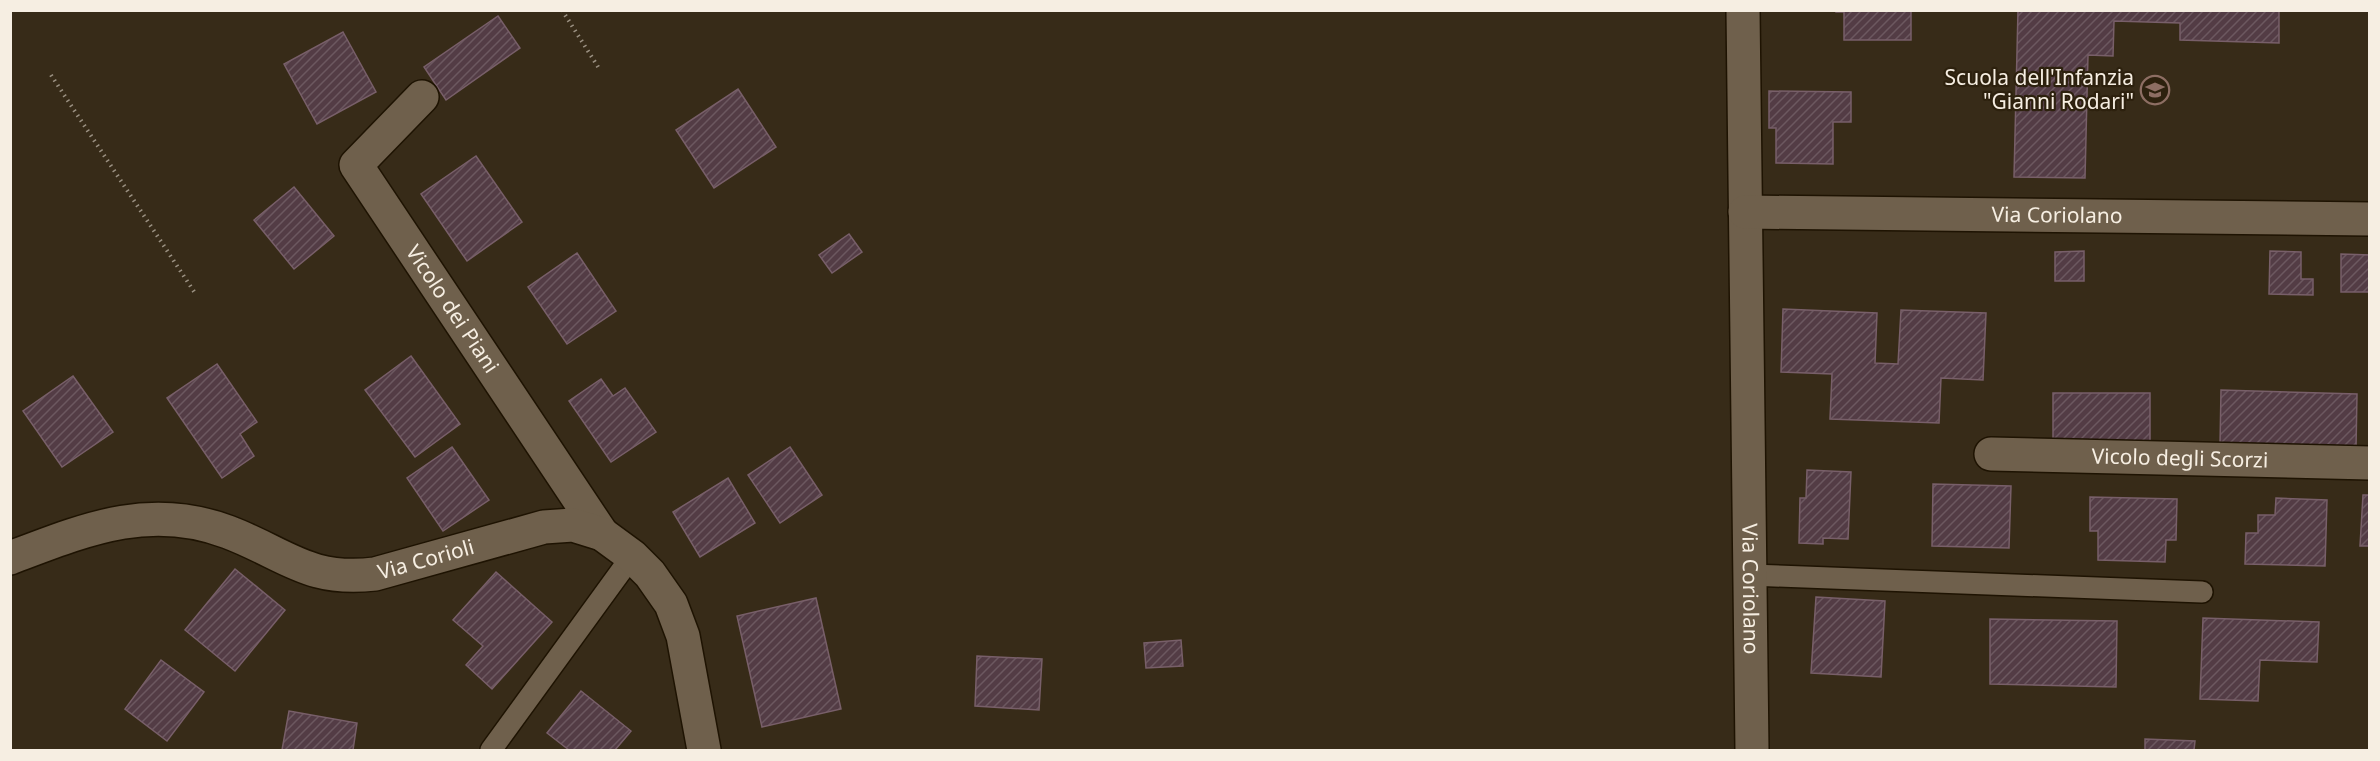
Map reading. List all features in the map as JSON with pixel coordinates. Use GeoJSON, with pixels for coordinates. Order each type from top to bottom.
{"type":"FeatureCollection","features":[{"type":"Feature","properties":{"kind":"street","name":"Via Coriolano"},"geometry":{"type":"LineString","coordinates":[[1743,10],[1752,750]]}},
{"type":"Feature","properties":{"kind":"street","name":"Vicolo dei Piani"},"geometry":{"type":"LineString","coordinates":[[422,97],[356,165],[602,534]]}},
{"type":"Feature","properties":{"kind":"street","name":"Via Coriolano"},"geometry":{"type":"LineString","coordinates":[[1745,212],[2370,219]]}},
{"type":"Feature","properties":{"kind":"street","name":"Vicolo degli Scorzi"},"geometry":{"type":"LineString","coordinates":[[1991,454],[2370,463]]}},
{"type":"Feature","properties":{"kind":"street","name":"Via Corioli"},"geometry":{"type":"LineString","coordinates":[[10,558],[99,525],[140,520],[174,520],[209,525],[245,538],[296,565],[338,576],[375,574],[544,527],[573,525],[602,534],[632,556],[661,588],[683,636],[704,750]]}},
{"type":"Feature","properties":{"kind":"lane"},"geometry":{"type":"LineString","coordinates":[[491,750],[632,556]]}},
{"type":"Feature","properties":{"kind":"lane"},"geometry":{"type":"LineString","coordinates":[[1750,575],[2202,592]]}},
{"type":"Feature","properties":{"kind":"path"},"geometry":{"type":"LineString","coordinates":[[562,10],[600,70]]}},
{"type":"Feature","properties":{"kind":"path"},"geometry":{"type":"LineString","coordinates":[[51,75],[195,293]]}},
{"type":"Feature","properties":{"kind":"building"},"geometry":{"type":"Polygon","coordinates":[[[1836,10],[1911,10],[1911,40],[1844,40],[1844,12],[1836,12],[1836,10]]]}},
{"type":"Feature","properties":{"kind":"building"},"geometry":{"type":"Polygon","coordinates":[[[2018,10],[2279,10],[2279,43],[2180,40],[2180,23],[2114,21],[2113,56],[2088,55],[2085,178],[2014,177],[2018,10]]]}},
{"type":"Feature","properties":{"kind":"building"},"geometry":{"type":"Polygon","coordinates":[[[498,16],[520,48],[446,100],[424,67],[498,16]]]}},
{"type":"Feature","properties":{"kind":"building"},"geometry":{"type":"Polygon","coordinates":[[[343,32],[376,92],[317,124],[284,64],[343,32]]]}},
{"type":"Feature","properties":{"kind":"building"},"geometry":{"type":"Polygon","coordinates":[[[738,89],[776,147],[714,188],[676,130],[738,89]]]}},
{"type":"Feature","properties":{"kind":"building"},"geometry":{"type":"Polygon","coordinates":[[[1769,91],[1851,92],[1851,122],[1833,122],[1833,164],[1776,163],[1776,128],[1769,128],[1769,91]]]}},
{"type":"Feature","properties":{"kind":"building"},"geometry":{"type":"Polygon","coordinates":[[[476,156],[522,222],[467,261],[421,194],[476,156]]]}},
{"type":"Feature","properties":{"kind":"building"},"geometry":{"type":"Polygon","coordinates":[[[294,187],[334,236],[294,269],[254,220],[294,187]]]}},
{"type":"Feature","properties":{"kind":"building"},"geometry":{"type":"Polygon","coordinates":[[[849,234],[862,252],[832,273],[819,255],[849,234]]]}},
{"type":"Feature","properties":{"kind":"building"},"geometry":{"type":"Polygon","coordinates":[[[2084,251],[2084,281],[2055,281],[2055,252],[2084,251]]]}},
{"type":"Feature","properties":{"kind":"building"},"geometry":{"type":"Polygon","coordinates":[[[2270,251],[2301,252],[2301,279],[2313,279],[2313,295],[2269,294],[2270,251]]]}},
{"type":"Feature","properties":{"kind":"building"},"geometry":{"type":"Polygon","coordinates":[[[577,253],[616,311],[567,344],[528,287],[577,253]]]}},
{"type":"Feature","properties":{"kind":"building"},"geometry":{"type":"Polygon","coordinates":[[[2341,254],[2370,255],[2370,292],[2341,292],[2341,254]]]}},
{"type":"Feature","properties":{"kind":"building"},"geometry":{"type":"Polygon","coordinates":[[[1783,309],[1877,313],[1875,363],[1898,364],[1901,310],[1986,313],[1983,380],[1941,378],[1939,423],[1830,419],[1832,374],[1781,372],[1783,309]]]}},
{"type":"Feature","properties":{"kind":"building"},"geometry":{"type":"Polygon","coordinates":[[[411,356],[460,424],[415,457],[365,390],[411,356]]]}},
{"type":"Feature","properties":{"kind":"building"},"geometry":{"type":"Polygon","coordinates":[[[217,364],[257,422],[240,434],[254,456],[222,478],[167,398],[217,364]]]}},
{"type":"Feature","properties":{"kind":"building"},"geometry":{"type":"Polygon","coordinates":[[[73,376],[113,432],[62,467],[23,411],[73,376]]]}},
{"type":"Feature","properties":{"kind":"building"},"geometry":{"type":"Polygon","coordinates":[[[601,379],[613,396],[625,388],[656,432],[611,462],[569,401],[601,379]]]}},
{"type":"Feature","properties":{"kind":"building"},"geometry":{"type":"Polygon","coordinates":[[[2221,390],[2357,394],[2356,449],[2220,445],[2221,390]]]}},
{"type":"Feature","properties":{"kind":"building"},"geometry":{"type":"Polygon","coordinates":[[[2053,393],[2150,393],[2150,442],[2053,441],[2053,393]]]}},
{"type":"Feature","properties":{"kind":"building"},"geometry":{"type":"Polygon","coordinates":[[[452,447],[489,500],[443,531],[407,478],[452,447]]]}},
{"type":"Feature","properties":{"kind":"building"},"geometry":{"type":"Polygon","coordinates":[[[790,447],[822,495],[780,523],[748,475],[790,447]]]}},
{"type":"Feature","properties":{"kind":"building"},"geometry":{"type":"Polygon","coordinates":[[[1807,470],[1851,472],[1848,539],[1823,538],[1823,544],[1799,543],[1800,498],[1806,498],[1807,470]]]}},
{"type":"Feature","properties":{"kind":"building"},"geometry":{"type":"Polygon","coordinates":[[[728,478],[755,523],[700,557],[673,512],[728,478]]]}},
{"type":"Feature","properties":{"kind":"building"},"geometry":{"type":"Polygon","coordinates":[[[1933,484],[2011,486],[2009,548],[1932,546],[1933,484]]]}},
{"type":"Feature","properties":{"kind":"building"},"geometry":{"type":"Polygon","coordinates":[[[2363,495],[2370,495],[2370,546],[2360,546],[2363,495]]]}},
{"type":"Feature","properties":{"kind":"building"},"geometry":{"type":"Polygon","coordinates":[[[2090,497],[2177,499],[2176,540],[2166,540],[2165,562],[2098,560],[2098,531],[2090,531],[2090,497]]]}},
{"type":"Feature","properties":{"kind":"building"},"geometry":{"type":"Polygon","coordinates":[[[2276,498],[2327,500],[2325,566],[2245,564],[2246,533],[2258,533],[2258,515],[2275,515],[2276,498]]]}},
{"type":"Feature","properties":{"kind":"building"},"geometry":{"type":"Polygon","coordinates":[[[235,569],[285,610],[235,671],[185,630],[235,569]]]}},
{"type":"Feature","properties":{"kind":"building"},"geometry":{"type":"Polygon","coordinates":[[[496,572],[552,622],[492,689],[466,665],[483,646],[453,620],[496,572]]]}},
{"type":"Feature","properties":{"kind":"building"},"geometry":{"type":"Polygon","coordinates":[[[1816,597],[1885,601],[1881,677],[1811,673],[1816,597]]]}},
{"type":"Feature","properties":{"kind":"building"},"geometry":{"type":"Polygon","coordinates":[[[816,598],[841,709],[762,727],[737,616],[816,598]]]}},
{"type":"Feature","properties":{"kind":"building"},"geometry":{"type":"Polygon","coordinates":[[[2203,618],[2319,622],[2317,662],[2260,660],[2258,701],[2200,699],[2203,618]]]}},
{"type":"Feature","properties":{"kind":"building"},"geometry":{"type":"Polygon","coordinates":[[[1990,619],[2117,621],[2116,687],[1990,684],[1990,619]]]}},
{"type":"Feature","properties":{"kind":"building"},"geometry":{"type":"Polygon","coordinates":[[[1181,640],[1183,666],[1146,668],[1144,643],[1181,640]]]}},
{"type":"Feature","properties":{"kind":"building"},"geometry":{"type":"Polygon","coordinates":[[[977,656],[1042,659],[1039,710],[975,706],[977,656]]]}},
{"type":"Feature","properties":{"kind":"building"},"geometry":{"type":"Polygon","coordinates":[[[161,660],[204,692],[167,741],[125,709],[161,660]]]}},
{"type":"Feature","properties":{"kind":"building"},"geometry":{"type":"Polygon","coordinates":[[[581,691],[631,731],[615,750],[569,750],[547,733],[581,691]]]}},
{"type":"Feature","properties":{"kind":"building"},"geometry":{"type":"Polygon","coordinates":[[[289,711],[357,723],[353,750],[282,750],[289,711]]]}},
{"type":"Feature","properties":{"kind":"building"},"geometry":{"type":"Polygon","coordinates":[[[2145,739],[2195,741],[2194,750],[2145,750],[2145,739]]]}},
{"type":"Feature","properties":{"kind":"place","name":"Scuola dell'Infanzia \"Gianni Rodari\""},"geometry":{"type":"Point","coordinates":[2155,90]}}]}
